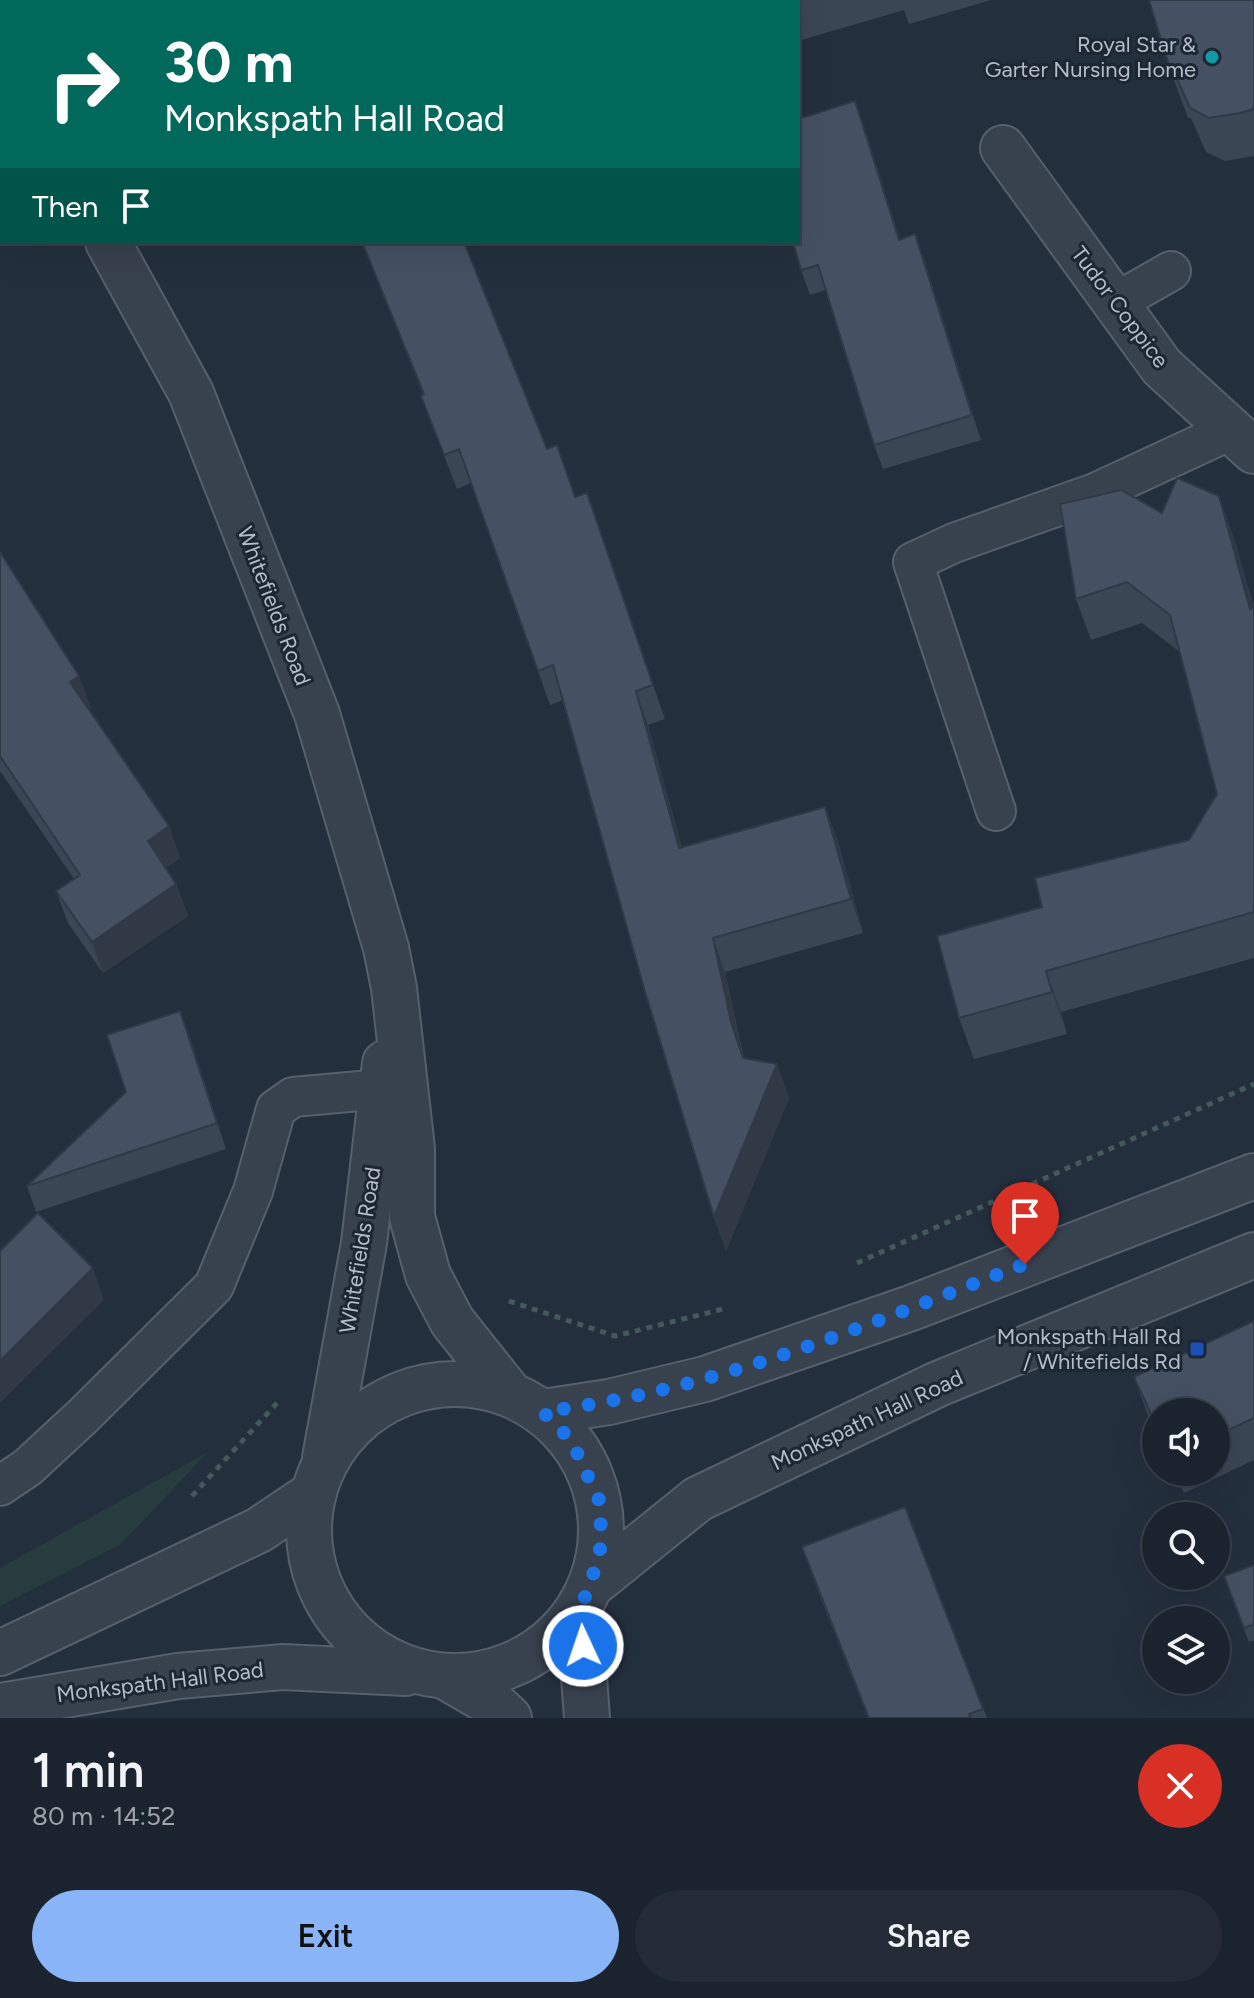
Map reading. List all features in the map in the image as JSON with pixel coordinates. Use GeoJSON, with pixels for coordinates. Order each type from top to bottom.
{"type":"FeatureCollection","features":[{"type":"Feature","properties":{"kind":"street","name":"Tudor Coppice"},"geometry":{"type":"LineString","coordinates":[[1003,148],[1162,367],[1242,440]]}},
{"type":"Feature","properties":{"kind":"street","name":"Whitefields Road"},"geometry":{"type":"LineString","coordinates":[[109,244],[191,393],[317,714],[386,948],[394,988],[412,1149],[412,1217],[428,1275],[452,1321],[526,1403],[571,1440],[599,1500],[602,1542],[585,1598]]}},
{"type":"Feature","properties":{"kind":"street","name":"Whitefields Road"},"geometry":{"type":"LineString","coordinates":[[394,988],[364,1243],[319,1478],[310,1554],[328,1603],[369,1650],[432,1675]]}},
{"type":"Feature","properties":{"kind":"street"},"geometry":{"type":"LineString","coordinates":[[0,1653],[259,1530],[319,1478],[349,1428],[381,1403],[429,1385],[468,1384],[526,1403],[609,1402],[705,1379],[911,1308],[1254,1176]]}},
{"type":"Feature","properties":{"kind":"street","name":"Monkspath Hall Road"},"geometry":{"type":"LineString","coordinates":[[0,1706],[178,1676],[283,1667],[477,1675],[516,1664],[564,1629],[585,1598],[698,1499],[938,1384],[1254,1255]]}},
{"type":"Feature","properties":{"kind":"street"},"geometry":{"type":"LineString","coordinates":[[585,1598],[587,1718]]}},
{"type":"Feature","properties":{"kind":"street"},"geometry":{"type":"LineString","coordinates":[[432,1675],[496,1706],[509,1718]]}},
{"type":"Feature","properties":{"kind":"lane"},"geometry":{"type":"LineString","coordinates":[[1115,303],[1171,271]]}},
{"type":"Feature","properties":{"kind":"lane"},"geometry":{"type":"LineString","coordinates":[[996,811],[913,562],[954,543],[1242,440]]}},
{"type":"Feature","properties":{"kind":"lane"},"geometry":{"type":"LineString","coordinates":[[0,1486],[28,1467],[83,1416],[214,1286],[253,1191],[276,1109],[293,1097],[382,1089]]}},
{"type":"Feature","properties":{"kind":"path"},"geometry":{"type":"LineString","coordinates":[[848,1267],[1254,1084]]}},
{"type":"Feature","properties":{"kind":"green space"},"geometry":{"type":"Polygon","coordinates":[[[208,1452],[121,1544],[0,1606],[0,1568],[208,1452]]]}},
{"type":"Feature","properties":{"kind":"building","name":"Royal Star & Garter Nursing Home"},"geometry":{"type":"Polygon","coordinates":[[[1149,0],[1254,0],[1254,109],[1209,118],[1190,108],[1175,74],[1172,75],[1149,0]]]}},
{"type":"Feature","properties":{"kind":"building"},"geometry":{"type":"Polygon","coordinates":[[[855,101],[899,240],[915,234],[972,415],[874,445],[818,265],[801,270],[794,244],[800,244],[800,118],[855,101]]]}},
{"type":"Feature","properties":{"kind":"building"},"geometry":{"type":"Polygon","coordinates":[[[363,244],[465,244],[547,449],[557,445],[575,497],[587,493],[653,685],[636,691],[679,848],[825,807],[851,899],[713,938],[731,1022],[743,1058],[777,1064],[714,1217],[646,995],[553,665],[538,671],[459,449],[444,455],[421,396],[424,394],[363,244]]]}},
{"type":"Feature","properties":{"kind":"building"},"geometry":{"type":"Polygon","coordinates":[[[1177,478],[1219,496],[1250,609],[1254,608],[1254,912],[1046,971],[1052,992],[959,1018],[937,936],[1042,907],[1035,878],[1189,840],[1217,794],[1170,615],[1127,582],[1076,599],[1060,504],[1121,490],[1162,513],[1177,478]]]}},
{"type":"Feature","properties":{"kind":"building"},"geometry":{"type":"Polygon","coordinates":[[[0,552],[79,676],[70,682],[169,826],[148,841],[176,884],[92,942],[56,891],[80,875],[0,756],[0,552]]]}},
{"type":"Feature","properties":{"kind":"building"},"geometry":{"type":"Polygon","coordinates":[[[180,1011],[217,1123],[27,1186],[126,1092],[107,1035],[180,1011]]]}},
{"type":"Feature","properties":{"kind":"building"},"geometry":{"type":"Polygon","coordinates":[[[38,1213],[93,1268],[0,1361],[0,1251],[38,1213]]]}},
{"type":"Feature","properties":{"kind":"building"},"geometry":{"type":"Polygon","coordinates":[[[1254,1321],[1254,1418],[1230,1429],[1230,1398],[1144,1398],[1134,1377],[1254,1321]]]}},
{"type":"Feature","properties":{"kind":"building"},"geometry":{"type":"Polygon","coordinates":[[[905,1507],[983,1709],[969,1714],[971,1718],[869,1718],[802,1547],[905,1507]]]}},
{"type":"Feature","properties":{"kind":"building"},"geometry":{"type":"Polygon","coordinates":[[[1254,1565],[1254,1624],[1244,1628],[1229,1590],[1230,1574],[1254,1565]]]}},
{"type":"Feature","properties":{"kind":"place","name":"Royal Star & Garter Nursing Home"},"geometry":{"type":"Point","coordinates":[1212,57]}},
{"type":"Feature","properties":{"kind":"place","name":"Monkspath Hall Rd / Whitefields Rd"},"geometry":{"type":"Point","coordinates":[1197,1349]}},
{"type":"Feature","properties":{"kind":"route"},"geometry":{"type":"LineString","coordinates":[[583,1646],[579,1610],[590,1586],[602,1542],[599,1500],[571,1440],[543,1412],[609,1402],[705,1379],[823,1340],[1025,1264]]}}]}
